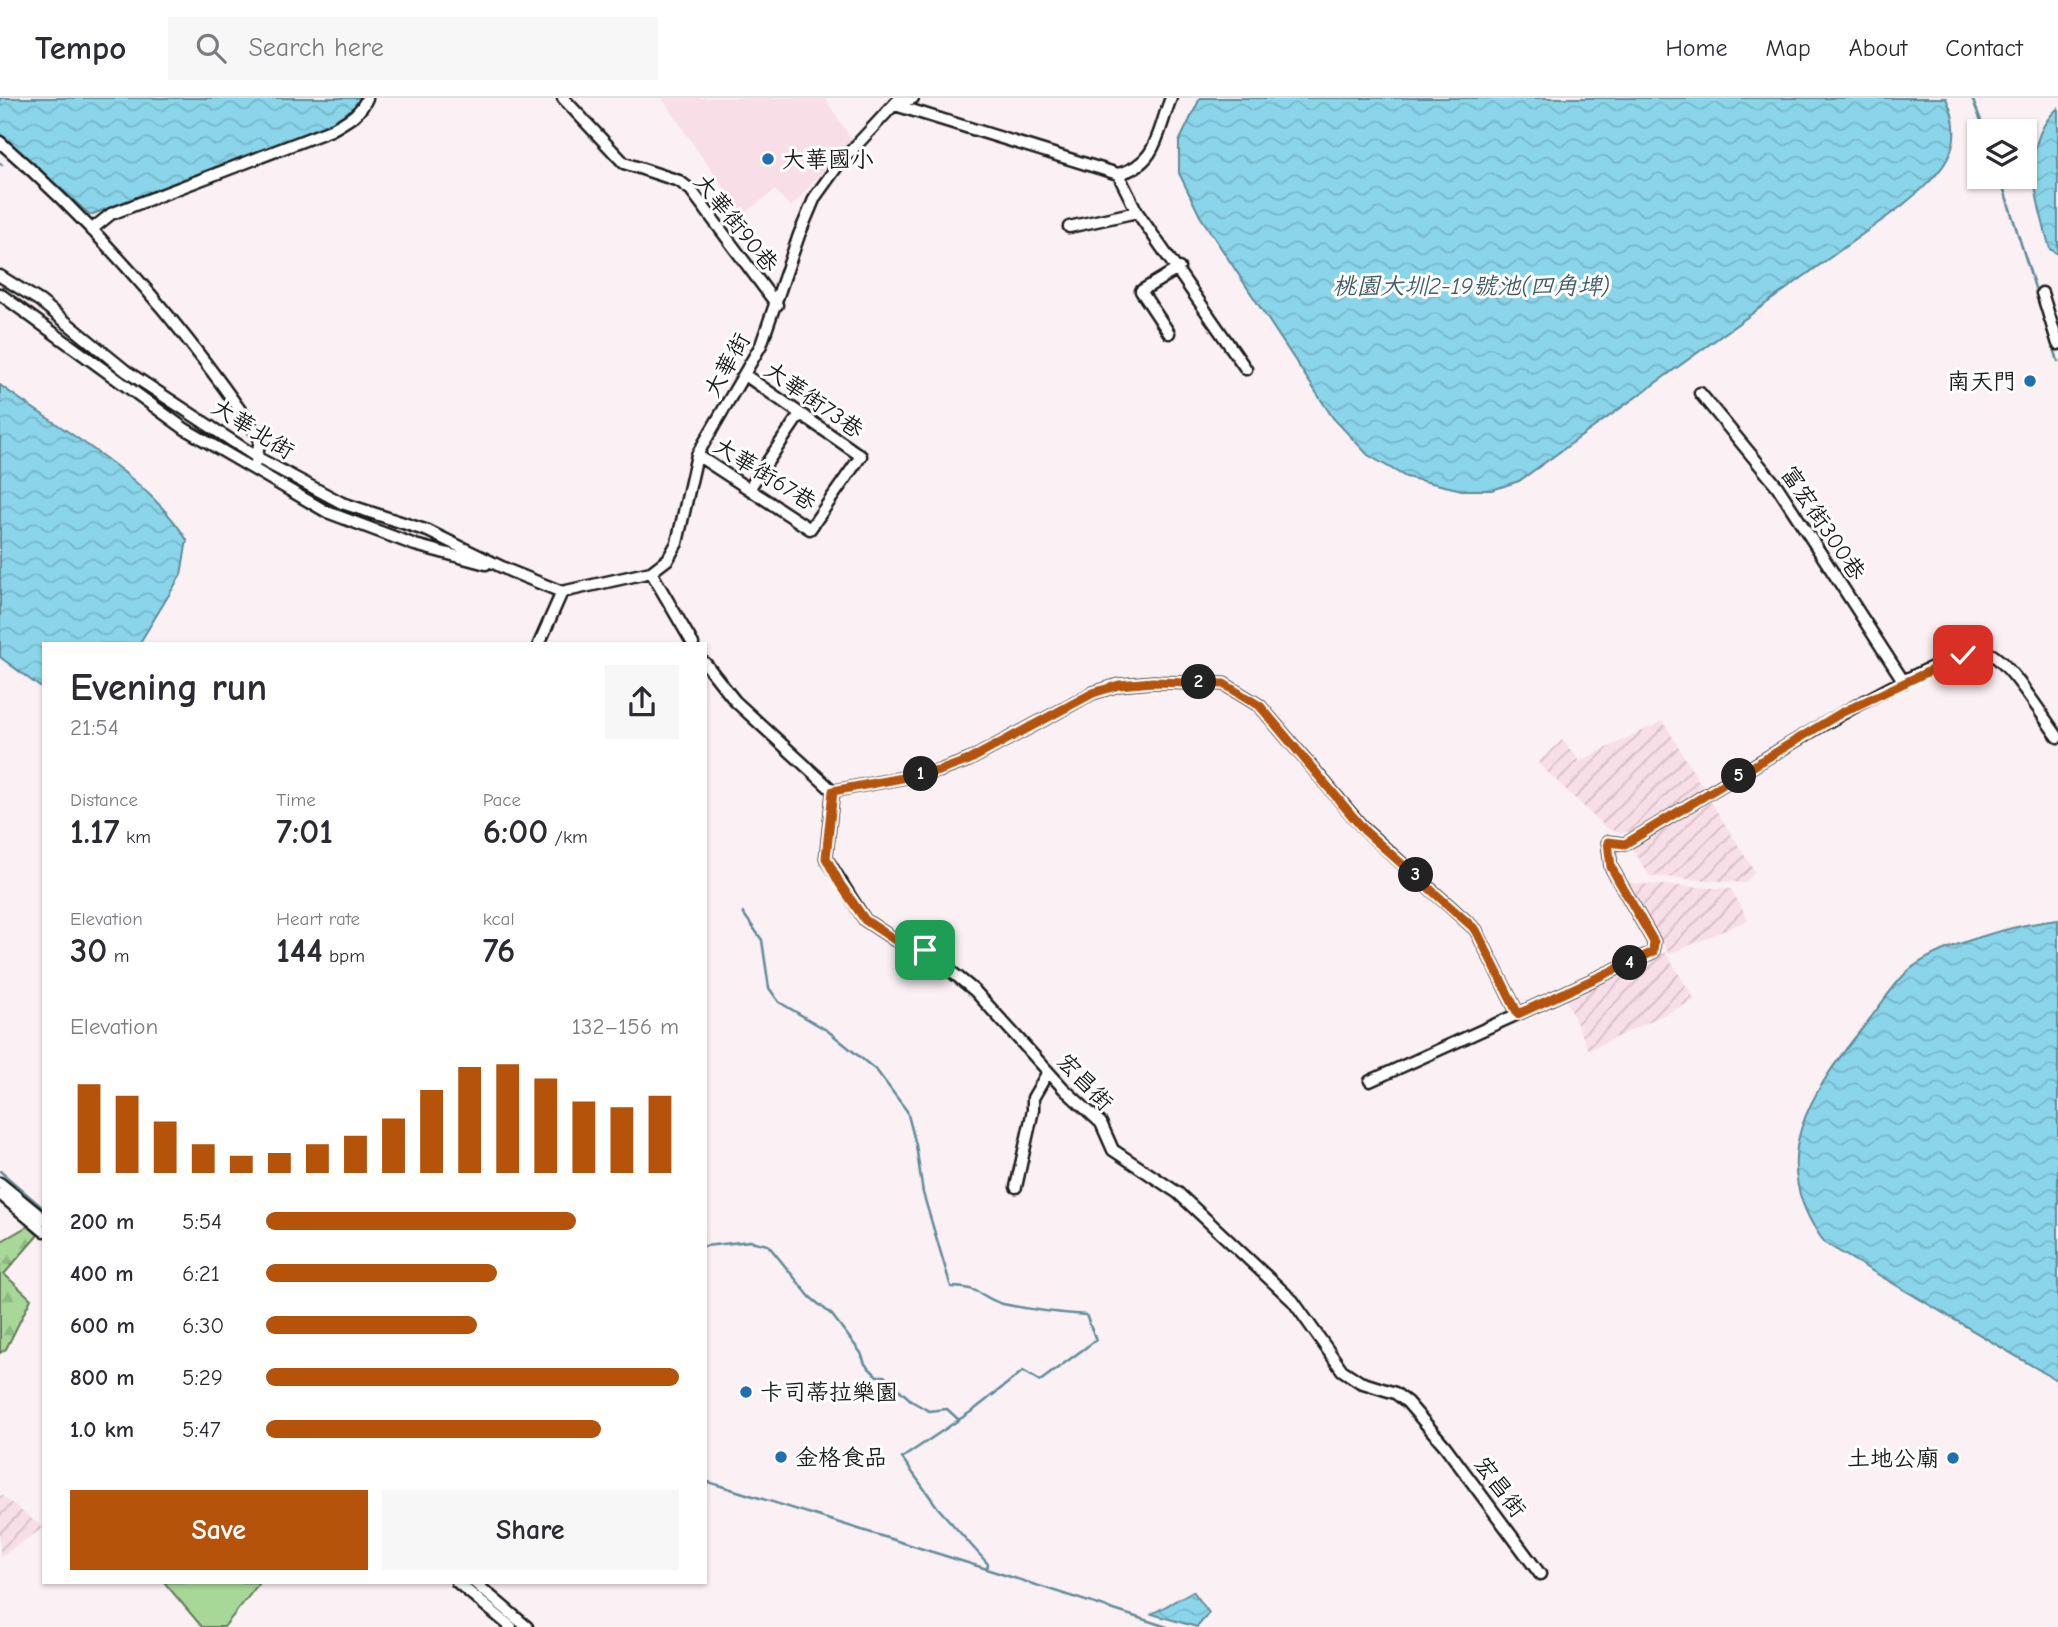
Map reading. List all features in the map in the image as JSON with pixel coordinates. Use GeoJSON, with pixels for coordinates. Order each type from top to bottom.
{"type":"FeatureCollection","features":[{"type":"Feature","properties":{"kind":"street"},"geometry":{"type":"LineString","coordinates":[[91,230],[111,214],[331,130],[351,119],[362,109],[367,98]]}},
{"type":"Feature","properties":{"kind":"street","name":"大華街90巷"},"geometry":{"type":"LineString","coordinates":[[563,98],[566,105],[624,163],[679,181],[691,190],[777,305]]}},
{"type":"Feature","properties":{"kind":"street","name":"大華街"},"geometry":{"type":"LineString","coordinates":[[651,572],[668,559],[677,543],[698,455],[761,345],[777,305],[799,234],[815,197],[838,164],[894,100],[913,98]]}},
{"type":"Feature","properties":{"kind":"street"},"geometry":{"type":"LineString","coordinates":[[894,100],[1118,174],[1135,170],[1151,155],[1171,98]]}},
{"type":"Feature","properties":{"kind":"street"},"geometry":{"type":"LineString","coordinates":[[0,142],[91,230],[156,298],[214,371],[260,439],[258,457],[253,468]]}},
{"type":"Feature","properties":{"kind":"street"},"geometry":{"type":"LineString","coordinates":[[1118,174],[1137,212],[1179,268],[1246,369]]}},
{"type":"Feature","properties":{"kind":"street"},"geometry":{"type":"LineString","coordinates":[[1069,228],[1137,212]]}},
{"type":"Feature","properties":{"kind":"street"},"geometry":{"type":"LineString","coordinates":[[1169,333],[1141,291],[1179,268]]}},
{"type":"Feature","properties":{"kind":"street","name":"大華北街"},"geometry":{"type":"LineString","coordinates":[[0,276],[40,301],[126,371],[258,457],[342,503],[428,531],[510,571],[562,592]]}},
{"type":"Feature","properties":{"kind":"street","name":"大華北街"},"geometry":{"type":"LineString","coordinates":[[0,293],[185,429],[327,512],[415,545],[510,571]]}},
{"type":"Feature","properties":{"kind":"street"},"geometry":{"type":"LineString","coordinates":[[2042,293],[2058,344]]}},
{"type":"Feature","properties":{"kind":"street","name":"大華街73巷"},"geometry":{"type":"LineString","coordinates":[[745,375],[861,456]]}},
{"type":"Feature","properties":{"kind":"street","name":"富宏街300巷"},"geometry":{"type":"LineString","coordinates":[[1700,393],[1777,486],[1904,682]]}},
{"type":"Feature","properties":{"kind":"street"},"geometry":{"type":"LineString","coordinates":[[749,489],[800,414]]}},
{"type":"Feature","properties":{"kind":"street","name":"大華街67巷"},"geometry":{"type":"LineString","coordinates":[[698,455],[810,529],[861,456]]}},
{"type":"Feature","properties":{"kind":"street"},"geometry":{"type":"LineString","coordinates":[[540,642],[562,592],[651,572],[692,642]]}},
{"type":"Feature","properties":{"kind":"street"},"geometry":{"type":"LineString","coordinates":[[1370,1082],[1653,952],[1654,942],[1611,867],[1608,842],[1625,844],[1841,713],[1963,655],[1987,652],[2002,662],[2058,737]]}},
{"type":"Feature","properties":{"kind":"street"},"geometry":{"type":"LineString","coordinates":[[707,666],[735,701],[833,791],[939,771],[969,760],[1093,693],[1119,685],[1153,682],[1224,684],[1260,706],[1365,831],[1476,930],[1518,1014]]}},
{"type":"Feature","properties":{"kind":"street","name":"宏昌街"},"geometry":{"type":"LineString","coordinates":[[833,791],[826,858],[865,920],[895,940],[925,950],[975,991],[1048,1072],[1101,1123],[1113,1150],[1178,1194],[1293,1301],[1342,1370],[1360,1381],[1395,1393],[1407,1402],[1445,1446],[1541,1574]]}},
{"type":"Feature","properties":{"kind":"street"},"geometry":{"type":"LineString","coordinates":[[1016,1187],[1034,1110],[1032,1098],[1048,1072]]}},
{"type":"Feature","properties":{"kind":"street"},"geometry":{"type":"LineString","coordinates":[[0,1183],[42,1217]]}},
{"type":"Feature","properties":{"kind":"street"},"geometry":{"type":"LineString","coordinates":[[0,1194],[42,1229]]}},
{"type":"Feature","properties":{"kind":"street"},"geometry":{"type":"LineString","coordinates":[[459,1584],[510,1627]]}},
{"type":"Feature","properties":{"kind":"street"},"geometry":{"type":"LineString","coordinates":[[476,1584],[527,1627]]}},
{"type":"Feature","properties":{"kind":"shaded area","name":"大華國小"},"geometry":{"type":"Polygon","coordinates":[[[662,98],[825,98],[851,139],[791,207],[775,190],[742,215],[662,98]]]}},
{"type":"Feature","properties":{"kind":"shaded area"},"geometry":{"type":"Polygon","coordinates":[[[1663,721],[1704,790],[1635,831],[1621,833],[1606,828],[1538,763],[1562,740],[1580,761],[1663,721]]]}},
{"type":"Feature","properties":{"kind":"shaded area"},"geometry":{"type":"Polygon","coordinates":[[[1711,802],[1755,872],[1745,883],[1650,876],[1632,849],[1711,802]]]}},
{"type":"Feature","properties":{"kind":"shaded area"},"geometry":{"type":"Polygon","coordinates":[[[1628,883],[1731,889],[1748,920],[1669,954],[1628,883]]]}},
{"type":"Feature","properties":{"kind":"shaded area"},"geometry":{"type":"Polygon","coordinates":[[[1665,952],[1695,1000],[1589,1050],[1565,998],[1665,952]]]}},
{"type":"Feature","properties":{"kind":"shaded area"},"geometry":{"type":"Polygon","coordinates":[[[0,1494],[42,1529],[0,1557],[0,1494]]]}},
{"type":"Feature","properties":{"kind":"green space"},"geometry":{"type":"Polygon","coordinates":[[[28,1226],[38,1235],[4,1274],[31,1299],[6,1349],[0,1353],[0,1242],[28,1226]]]}},
{"type":"Feature","properties":{"kind":"green space"},"geometry":{"type":"Polygon","coordinates":[[[166,1584],[258,1584],[224,1627],[202,1627],[166,1584]]]}},
{"type":"Feature","properties":{"kind":"water"},"geometry":{"type":"Polygon","coordinates":[[[0,98],[362,98],[358,107],[340,121],[90,215],[0,134],[0,98]]]}},
{"type":"Feature","properties":{"kind":"water","name":"桃園大圳2-19號池(四角埤)"},"geometry":{"type":"Polygon","coordinates":[[[1200,98],[1946,98],[1955,133],[1952,148],[1937,174],[1899,208],[1519,481],[1492,490],[1462,490],[1406,477],[1368,455],[1333,418],[1200,216],[1179,173],[1179,142],[1200,98]]]}},
{"type":"Feature","properties":{"kind":"water"},"geometry":{"type":"Polygon","coordinates":[[[2058,108],[2058,254],[2050,249],[2035,189],[2037,144],[2045,123],[2058,108]]]}},
{"type":"Feature","properties":{"kind":"water"},"geometry":{"type":"Polygon","coordinates":[[[0,385],[126,474],[170,516],[187,540],[181,575],[140,642],[42,642],[42,688],[0,657],[0,385]]]}},
{"type":"Feature","properties":{"kind":"water"},"geometry":{"type":"Polygon","coordinates":[[[2058,920],[2058,1381],[1825,1243],[1807,1213],[1797,1184],[1796,1156],[1801,1129],[1827,1076],[1908,971],[1958,944],[2001,931],[2058,920]]]}},
{"type":"Feature","properties":{"kind":"water"},"geometry":{"type":"Polygon","coordinates":[[[1193,1591],[1209,1613],[1197,1627],[1152,1614],[1193,1591]]]}},
{"type":"Feature","properties":{"kind":"waterway"},"geometry":{"type":"LineString","coordinates":[[1972,98],[1980,119]]}},
{"type":"Feature","properties":{"kind":"waterway"},"geometry":{"type":"LineString","coordinates":[[2004,189],[2058,361]]}},
{"type":"Feature","properties":{"kind":"waterway"},"geometry":{"type":"LineString","coordinates":[[707,1482],[987,1569],[988,1564],[938,1508],[902,1458],[975,1409],[1023,1371],[1040,1381],[1096,1340],[1086,1315],[1003,1304],[975,1291],[951,1287],[923,1193],[916,1145],[907,1111],[877,1071],[828,1031],[779,1002],[769,988],[762,940],[743,913]]}},
{"type":"Feature","properties":{"kind":"waterway"},"geometry":{"type":"LineString","coordinates":[[0,1171],[42,1207]]}},
{"type":"Feature","properties":{"kind":"waterway"},"geometry":{"type":"LineString","coordinates":[[707,1246],[750,1241],[768,1245],[810,1297],[832,1315],[861,1353],[865,1364],[877,1376],[884,1376],[913,1402],[929,1411],[947,1409],[959,1420]]}},
{"type":"Feature","properties":{"kind":"waterway"},"geometry":{"type":"LineString","coordinates":[[986,1569],[1167,1627]]}},
{"type":"Feature","properties":{"kind":"place","name":"大華國小"},"geometry":{"type":"Point","coordinates":[768,159]}},
{"type":"Feature","properties":{"kind":"place","name":"南天門"},"geometry":{"type":"Point","coordinates":[2030,381]}},
{"type":"Feature","properties":{"kind":"place","name":"卡司蒂拉樂園"},"geometry":{"type":"Point","coordinates":[746,1392]}},
{"type":"Feature","properties":{"kind":"place","name":"金格食品"},"geometry":{"type":"Point","coordinates":[781,1457]}},
{"type":"Feature","properties":{"kind":"place","name":"土地公廟"},"geometry":{"type":"Point","coordinates":[1953,1458]}},
{"type":"Feature","properties":{"kind":"route"},"geometry":{"type":"LineString","coordinates":[[925,950],[895,940],[865,920],[840,884],[826,858],[833,791],[939,771],[969,760],[1093,693],[1119,685],[1153,682],[1224,684],[1260,706],[1365,831],[1476,930],[1488,947],[1518,1014],[1653,952],[1654,942],[1611,867],[1608,842],[1625,844],[1841,713],[1963,655]]}}]}
